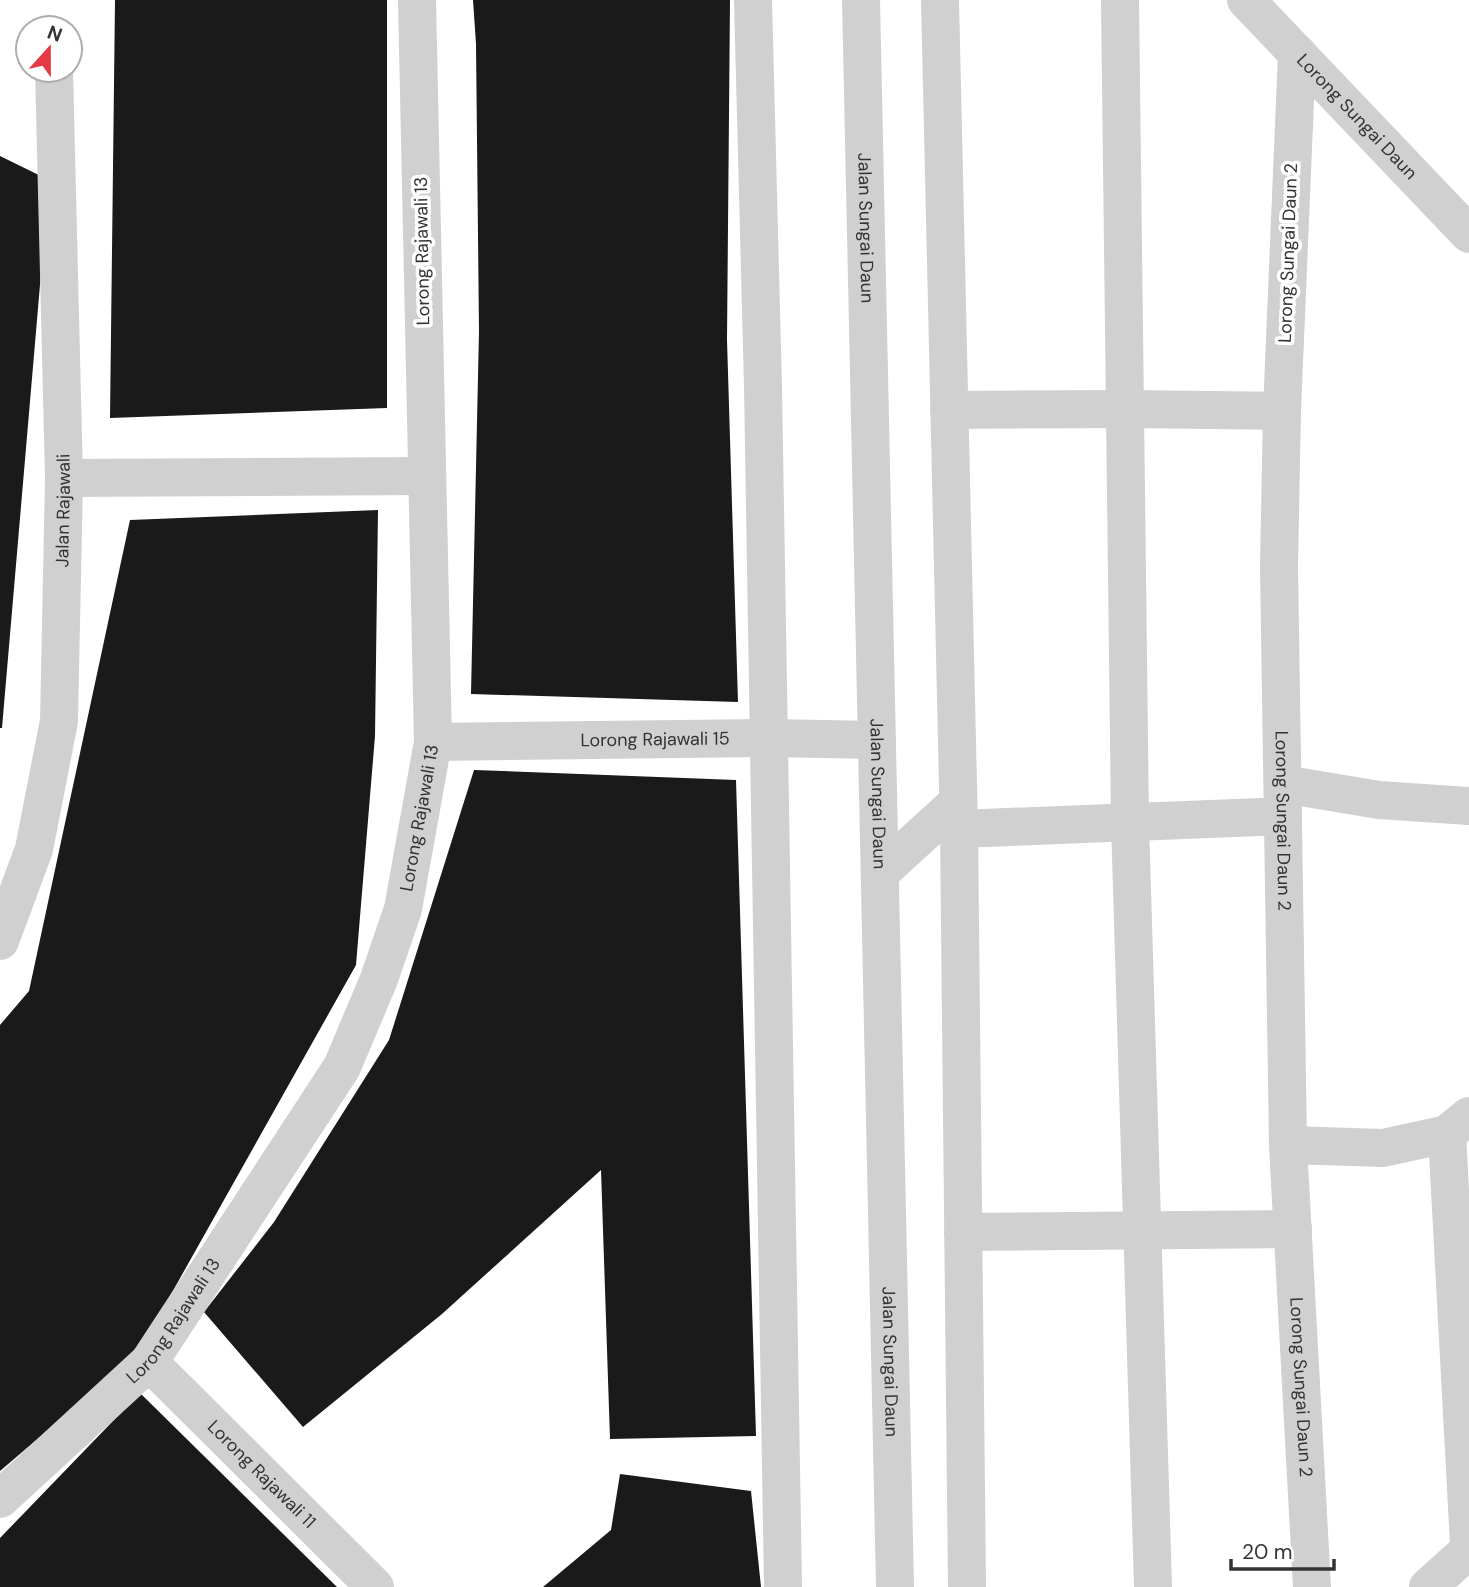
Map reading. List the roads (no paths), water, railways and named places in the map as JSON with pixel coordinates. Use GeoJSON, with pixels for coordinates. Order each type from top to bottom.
{"type":"FeatureCollection","features":[{"type":"Feature","properties":{"kind":"street","name":"Lorong Rajawali 13"},"geometry":{"type":"LineString","coordinates":[[0,1499],[149,1362],[342,1067],[379,979],[403,909],[433,742],[417,0]]}},
{"type":"Feature","properties":{"kind":"street"},"geometry":{"type":"LineString","coordinates":[[753,0],[783,1587]]}},
{"type":"Feature","properties":{"kind":"street","name":"Jalan Sungai Daun"},"geometry":{"type":"LineString","coordinates":[[861,0],[895,1587]]}},
{"type":"Feature","properties":{"kind":"street"},"geometry":{"type":"LineString","coordinates":[[940,0],[959,815],[967,1587]]}},
{"type":"Feature","properties":{"kind":"street"},"geometry":{"type":"LineString","coordinates":[[1120,0],[1130,822],[1153,1587]]}},
{"type":"Feature","properties":{"kind":"street","name":"Lorong Sungai Daun"},"geometry":{"type":"LineString","coordinates":[[1246,0],[1469,234]]}},
{"type":"Feature","properties":{"kind":"street","name":"Lorong Sungai Daun 2"},"geometry":{"type":"LineString","coordinates":[[1297,53],[1282,411],[1279,566],[1289,1145],[1312,1587]]}},
{"type":"Feature","properties":{"kind":"street","name":"Jalan Rajawali"},"geometry":{"type":"LineString","coordinates":[[0,941],[34,849],[59,722],[64,478],[54,84]]}},
{"type":"Feature","properties":{"kind":"street"},"geometry":{"type":"LineString","coordinates":[[949,410],[1282,411]]}},
{"type":"Feature","properties":{"kind":"street"},"geometry":{"type":"LineString","coordinates":[[64,478],[427,475]]}},
{"type":"Feature","properties":{"kind":"street","name":"Lorong Rajawali 15"},"geometry":{"type":"LineString","coordinates":[[433,742],[769,738],[877,740]]}},
{"type":"Feature","properties":{"kind":"street"},"geometry":{"type":"LineString","coordinates":[[880,873],[959,815],[1130,822],[1283,801],[1379,800],[1469,806]]}},
{"type":"Feature","properties":{"kind":"street"},"geometry":{"type":"LineString","coordinates":[[1289,1145],[1383,1148],[1458,1125],[1469,1544]]}},
{"type":"Feature","properties":{"kind":"street"},"geometry":{"type":"LineString","coordinates":[[963,1232],[1293,1229]]}},
{"type":"Feature","properties":{"kind":"street","name":"Lorong Rajawali 11"},"geometry":{"type":"LineString","coordinates":[[149,1362],[376,1587]]}},
{"type":"Feature","properties":{"kind":"street"},"geometry":{"type":"LineString","coordinates":[[1428,1587],[1469,1550]]}}]}
